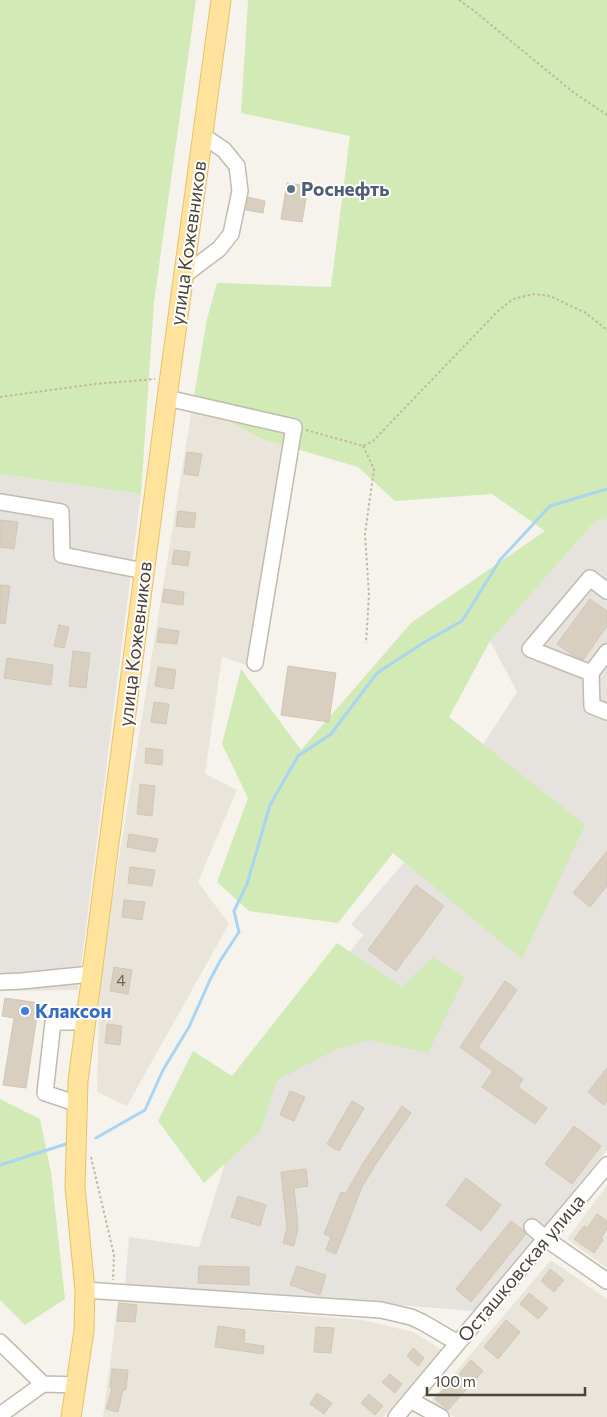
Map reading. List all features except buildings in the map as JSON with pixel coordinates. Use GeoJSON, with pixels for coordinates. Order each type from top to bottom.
{"type":"FeatureCollection","features":[{"type":"Feature","properties":{"kind":"main road","name":"улица Кожевников"},"geometry":{"type":"LineString","coordinates":[[71,1417],[84,1331],[85,1290],[75,1187],[78,1081],[144,570],[221,0]]}},
{"type":"Feature","properties":{"kind":"street"},"geometry":{"type":"LineString","coordinates":[[183,276],[219,250],[231,234],[240,191],[237,166],[224,150],[202,135]]}},
{"type":"Feature","properties":{"kind":"street"},"geometry":{"type":"LineString","coordinates":[[167,398],[294,427],[255,663]]}},
{"type":"Feature","properties":{"kind":"street"},"geometry":{"type":"LineString","coordinates":[[0,502],[61,512],[62,556],[144,570]]}},
{"type":"Feature","properties":{"kind":"street"},"geometry":{"type":"LineString","coordinates":[[591,673],[530,650],[590,578],[607,591]]}},
{"type":"Feature","properties":{"kind":"street"},"geometry":{"type":"LineString","coordinates":[[607,652],[591,673],[592,706],[607,712]]}},
{"type":"Feature","properties":{"kind":"street"},"geometry":{"type":"LineString","coordinates":[[0,982],[91,974]]}},
{"type":"Feature","properties":{"kind":"street"},"geometry":{"type":"LineString","coordinates":[[78,1104],[45,1093],[53,1022],[86,1022]]}},
{"type":"Feature","properties":{"kind":"street","name":"Осташковская улица"},"geometry":{"type":"LineString","coordinates":[[396,1417],[607,1165]]}},
{"type":"Feature","properties":{"kind":"street"},"geometry":{"type":"LineString","coordinates":[[532,1227],[546,1239],[607,1281]]}},
{"type":"Feature","properties":{"kind":"street"},"geometry":{"type":"LineString","coordinates":[[85,1290],[381,1310],[411,1317],[458,1344]]}},
{"type":"Feature","properties":{"kind":"street"},"geometry":{"type":"LineString","coordinates":[[0,1342],[43,1384]]}},
{"type":"Feature","properties":{"kind":"street"},"geometry":{"type":"LineString","coordinates":[[0,1414],[43,1384],[76,1385]]}},
{"type":"Feature","properties":{"kind":"street"},"geometry":{"type":"LineString","coordinates":[[410,1400],[442,1417]]}},
{"type":"Feature","properties":{"kind":"path"},"geometry":{"type":"LineString","coordinates":[[459,0],[573,92],[607,115]]}},
{"type":"Feature","properties":{"kind":"path"},"geometry":{"type":"LineString","coordinates":[[294,427],[363,446],[374,441],[497,312],[513,299],[534,294],[550,296],[586,313],[607,330]]}},
{"type":"Feature","properties":{"kind":"path"},"geometry":{"type":"LineString","coordinates":[[0,397],[95,384],[170,378]]}},
{"type":"Feature","properties":{"kind":"path"},"geometry":{"type":"LineString","coordinates":[[363,446],[374,469],[365,534],[369,595],[366,643]]}},
{"type":"Feature","properties":{"kind":"shaded area"},"geometry":{"type":"Polygon","coordinates":[[[193,402],[262,439],[286,446],[249,666],[222,657],[205,774],[237,790],[198,882],[229,924],[127,1106],[97,1092],[100,975],[193,402]]]}},
{"type":"Feature","properties":{"kind":"shaded area"},"geometry":{"type":"Polygon","coordinates":[[[0,474],[141,494],[78,990],[0,991],[0,474]]]}},
{"type":"Feature","properties":{"kind":"shaded area"},"geometry":{"type":"Polygon","coordinates":[[[597,519],[607,520],[607,1150],[475,1311],[125,1284],[129,1237],[199,1247],[235,1131],[233,1104],[363,935],[351,924],[413,852],[517,692],[490,641],[597,519]]]}},
{"type":"Feature","properties":{"kind":"shaded area"},"geometry":{"type":"Polygon","coordinates":[[[607,1185],[607,1268],[567,1239],[607,1185]]]}},
{"type":"Feature","properties":{"kind":"shaded area"},"geometry":{"type":"Polygon","coordinates":[[[551,1260],[607,1299],[607,1417],[455,1417],[430,1402],[551,1260]]]}},
{"type":"Feature","properties":{"kind":"shaded area"},"geometry":{"type":"Polygon","coordinates":[[[118,1300],[363,1320],[413,1332],[442,1350],[383,1417],[103,1417],[118,1300]]]}},
{"type":"Feature","properties":{"kind":"green space"},"geometry":{"type":"Polygon","coordinates":[[[0,0],[196,0],[154,302],[141,494],[0,474],[0,0]]]}},
{"type":"Feature","properties":{"kind":"green space"},"geometry":{"type":"Polygon","coordinates":[[[248,0],[607,0],[607,520],[597,519],[490,641],[449,717],[585,825],[522,959],[393,853],[338,923],[249,911],[217,882],[248,798],[222,744],[241,669],[301,750],[411,623],[545,531],[492,494],[395,501],[358,467],[262,439],[193,402],[207,319],[217,283],[331,287],[350,136],[241,113],[248,0]]]}},
{"type":"Feature","properties":{"kind":"green space"},"geometry":{"type":"Polygon","coordinates":[[[337,943],[402,987],[433,957],[465,977],[428,1053],[370,1040],[337,1049],[277,1080],[261,1130],[204,1183],[158,1121],[193,1051],[232,1076],[337,943]]]}},
{"type":"Feature","properties":{"kind":"green space"},"geometry":{"type":"Polygon","coordinates":[[[0,1099],[40,1119],[51,1172],[65,1299],[25,1325],[0,1300],[0,1099]]]}},
{"type":"Feature","properties":{"kind":"waterway"},"geometry":{"type":"LineString","coordinates":[[96,1138],[145,1110],[163,1070],[189,1027],[210,980],[239,932],[234,911],[247,884],[270,805],[298,756],[331,734],[377,673],[423,643],[462,621],[500,560],[550,506],[607,489]]}},
{"type":"Feature","properties":{"kind":"waterway"},"geometry":{"type":"LineString","coordinates":[[0,1165],[66,1144]]}},
{"type":"Feature","properties":{"kind":"place","name":"Роснефть"},"geometry":{"type":"Point","coordinates":[291,189]}},
{"type":"Feature","properties":{"kind":"place","name":"Клаксон"},"geometry":{"type":"Point","coordinates":[25,1011]}}]}
